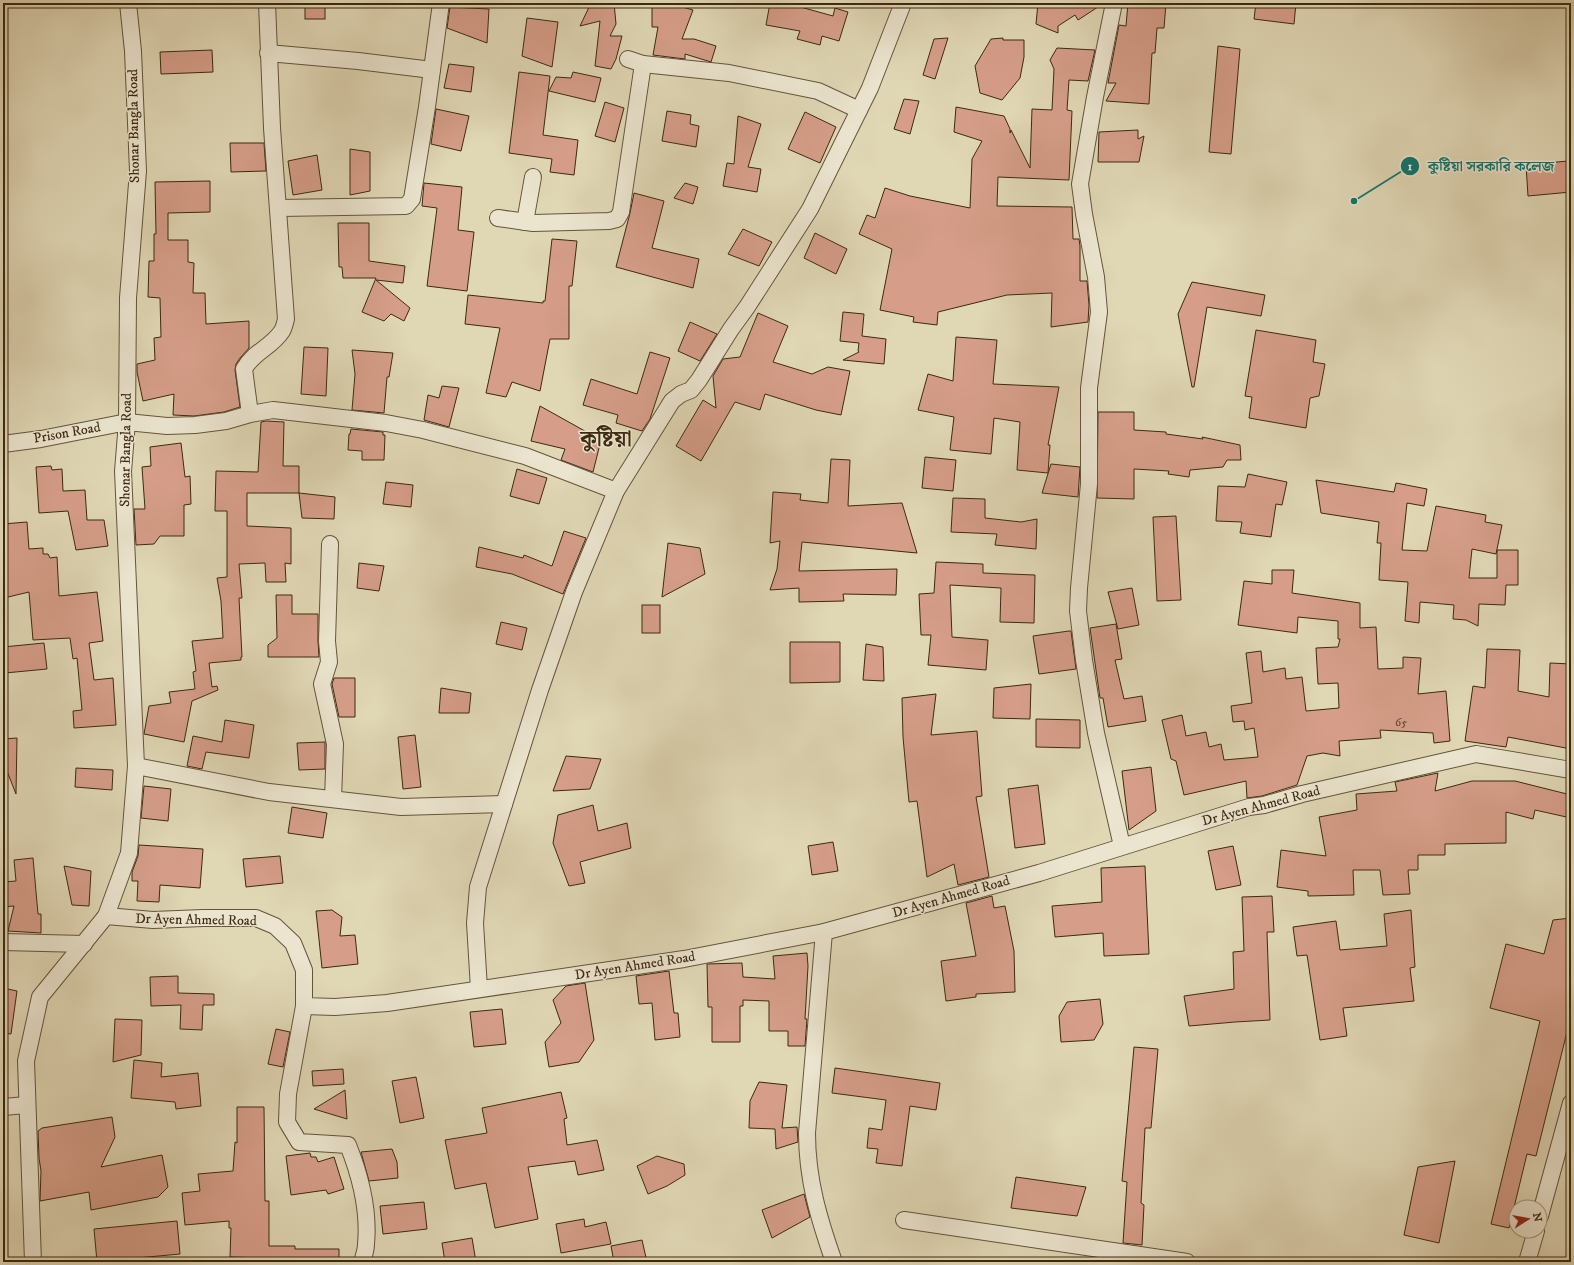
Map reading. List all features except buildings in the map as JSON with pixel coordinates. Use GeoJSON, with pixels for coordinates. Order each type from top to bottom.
{"type":"FeatureCollection","features":[{"type":"Feature","properties":{"kind":"street","name":"Shonar Bangla Road"},"geometry":{"type":"LineString","coordinates":[[106,916],[129,853],[136,766],[123,471],[127,422],[128,298],[138,171],[128,3]]}},
{"type":"Feature","properties":{"kind":"street"},"geometry":{"type":"LineString","coordinates":[[250,414],[244,368],[260,350],[268,346],[282,331],[286,320],[279,229],[279,208],[275,171],[268,53],[267,3]]}},
{"type":"Feature","properties":{"kind":"street"},"geometry":{"type":"LineString","coordinates":[[279,208],[406,206],[412,199],[441,3]]}},
{"type":"Feature","properties":{"kind":"street"},"geometry":{"type":"LineString","coordinates":[[479,989],[476,963],[475,923],[478,887],[540,690],[574,592],[616,491],[672,401],[681,394],[691,390],[699,380],[810,209],[870,88],[903,3]]}},
{"type":"Feature","properties":{"kind":"street"},"geometry":{"type":"LineString","coordinates":[[1114,3],[1095,97],[1080,184],[1096,277],[1099,312],[1089,388],[1089,484],[1078,611],[1084,660],[1096,733],[1122,846]]}},
{"type":"Feature","properties":{"kind":"street"},"geometry":{"type":"LineString","coordinates":[[268,53],[358,61],[432,70]]}},
{"type":"Feature","properties":{"kind":"street"},"geometry":{"type":"LineString","coordinates":[[628,60],[643,64],[729,73],[818,91],[859,110]]}},
{"type":"Feature","properties":{"kind":"street"},"geometry":{"type":"LineString","coordinates":[[498,218],[525,222],[564,222],[617,219],[621,212],[643,64]]}},
{"type":"Feature","properties":{"kind":"street"},"geometry":{"type":"LineString","coordinates":[[525,222],[533,177]]}},
{"type":"Feature","properties":{"kind":"street","name":"Prison Road"},"geometry":{"type":"LineString","coordinates":[[3,444],[41,439],[127,422],[167,426],[195,425],[226,421],[250,414],[273,410],[386,423],[423,430],[525,456],[616,491]]}},
{"type":"Feature","properties":{"kind":"street"},"geometry":{"type":"LineString","coordinates":[[330,544],[327,641],[329,662],[322,684],[335,744],[333,799]]}},
{"type":"Feature","properties":{"kind":"street","name":"Dr Ayen Ahmed Road"},"geometry":{"type":"LineString","coordinates":[[106,916],[153,920],[256,918],[275,926],[293,943],[304,970],[304,1006],[336,1007],[387,1003],[684,959],[824,932],[1039,873],[1249,807],[1264,806],[1302,794],[1476,754],[1571,770]]}},
{"type":"Feature","properties":{"kind":"street"},"geometry":{"type":"LineString","coordinates":[[136,766],[269,792],[401,807],[504,804]]}},
{"type":"Feature","properties":{"kind":"street"},"geometry":{"type":"LineString","coordinates":[[33,1262],[26,1061],[40,997],[106,916]]}},
{"type":"Feature","properties":{"kind":"street"},"geometry":{"type":"LineString","coordinates":[[824,932],[807,1133],[807,1159],[823,1230],[834,1262]]}},
{"type":"Feature","properties":{"kind":"street"},"geometry":{"type":"LineString","coordinates":[[3,942],[84,944]]}},
{"type":"Feature","properties":{"kind":"street"},"geometry":{"type":"LineString","coordinates":[[304,1006],[288,1094],[287,1122],[299,1142],[348,1145],[353,1158],[366,1213],[366,1244],[362,1262]]}},
{"type":"Feature","properties":{"kind":"street"},"geometry":{"type":"LineString","coordinates":[[1545,1199],[1571,1103]]}},
{"type":"Feature","properties":{"kind":"street"},"geometry":{"type":"LineString","coordinates":[[3,1107],[27,1105]]}},
{"type":"Feature","properties":{"kind":"street"},"geometry":{"type":"LineString","coordinates":[[904,1220],[1187,1262]]}},
{"type":"Feature","properties":{"kind":"street"},"geometry":{"type":"LineString","coordinates":[[1527,1262],[1534,1239]]}},
{"type":"Feature","properties":{"kind":"place","name":"কুষ্টিয়া সরকারি কলেজ"},"geometry":{"type":"Point","coordinates":[1354,201]}},
{"type":"Feature","properties":{"kind":"district","name":"কুষ্টিয়া"},"geometry":{"type":"Point","coordinates":[606,439]}}]}
